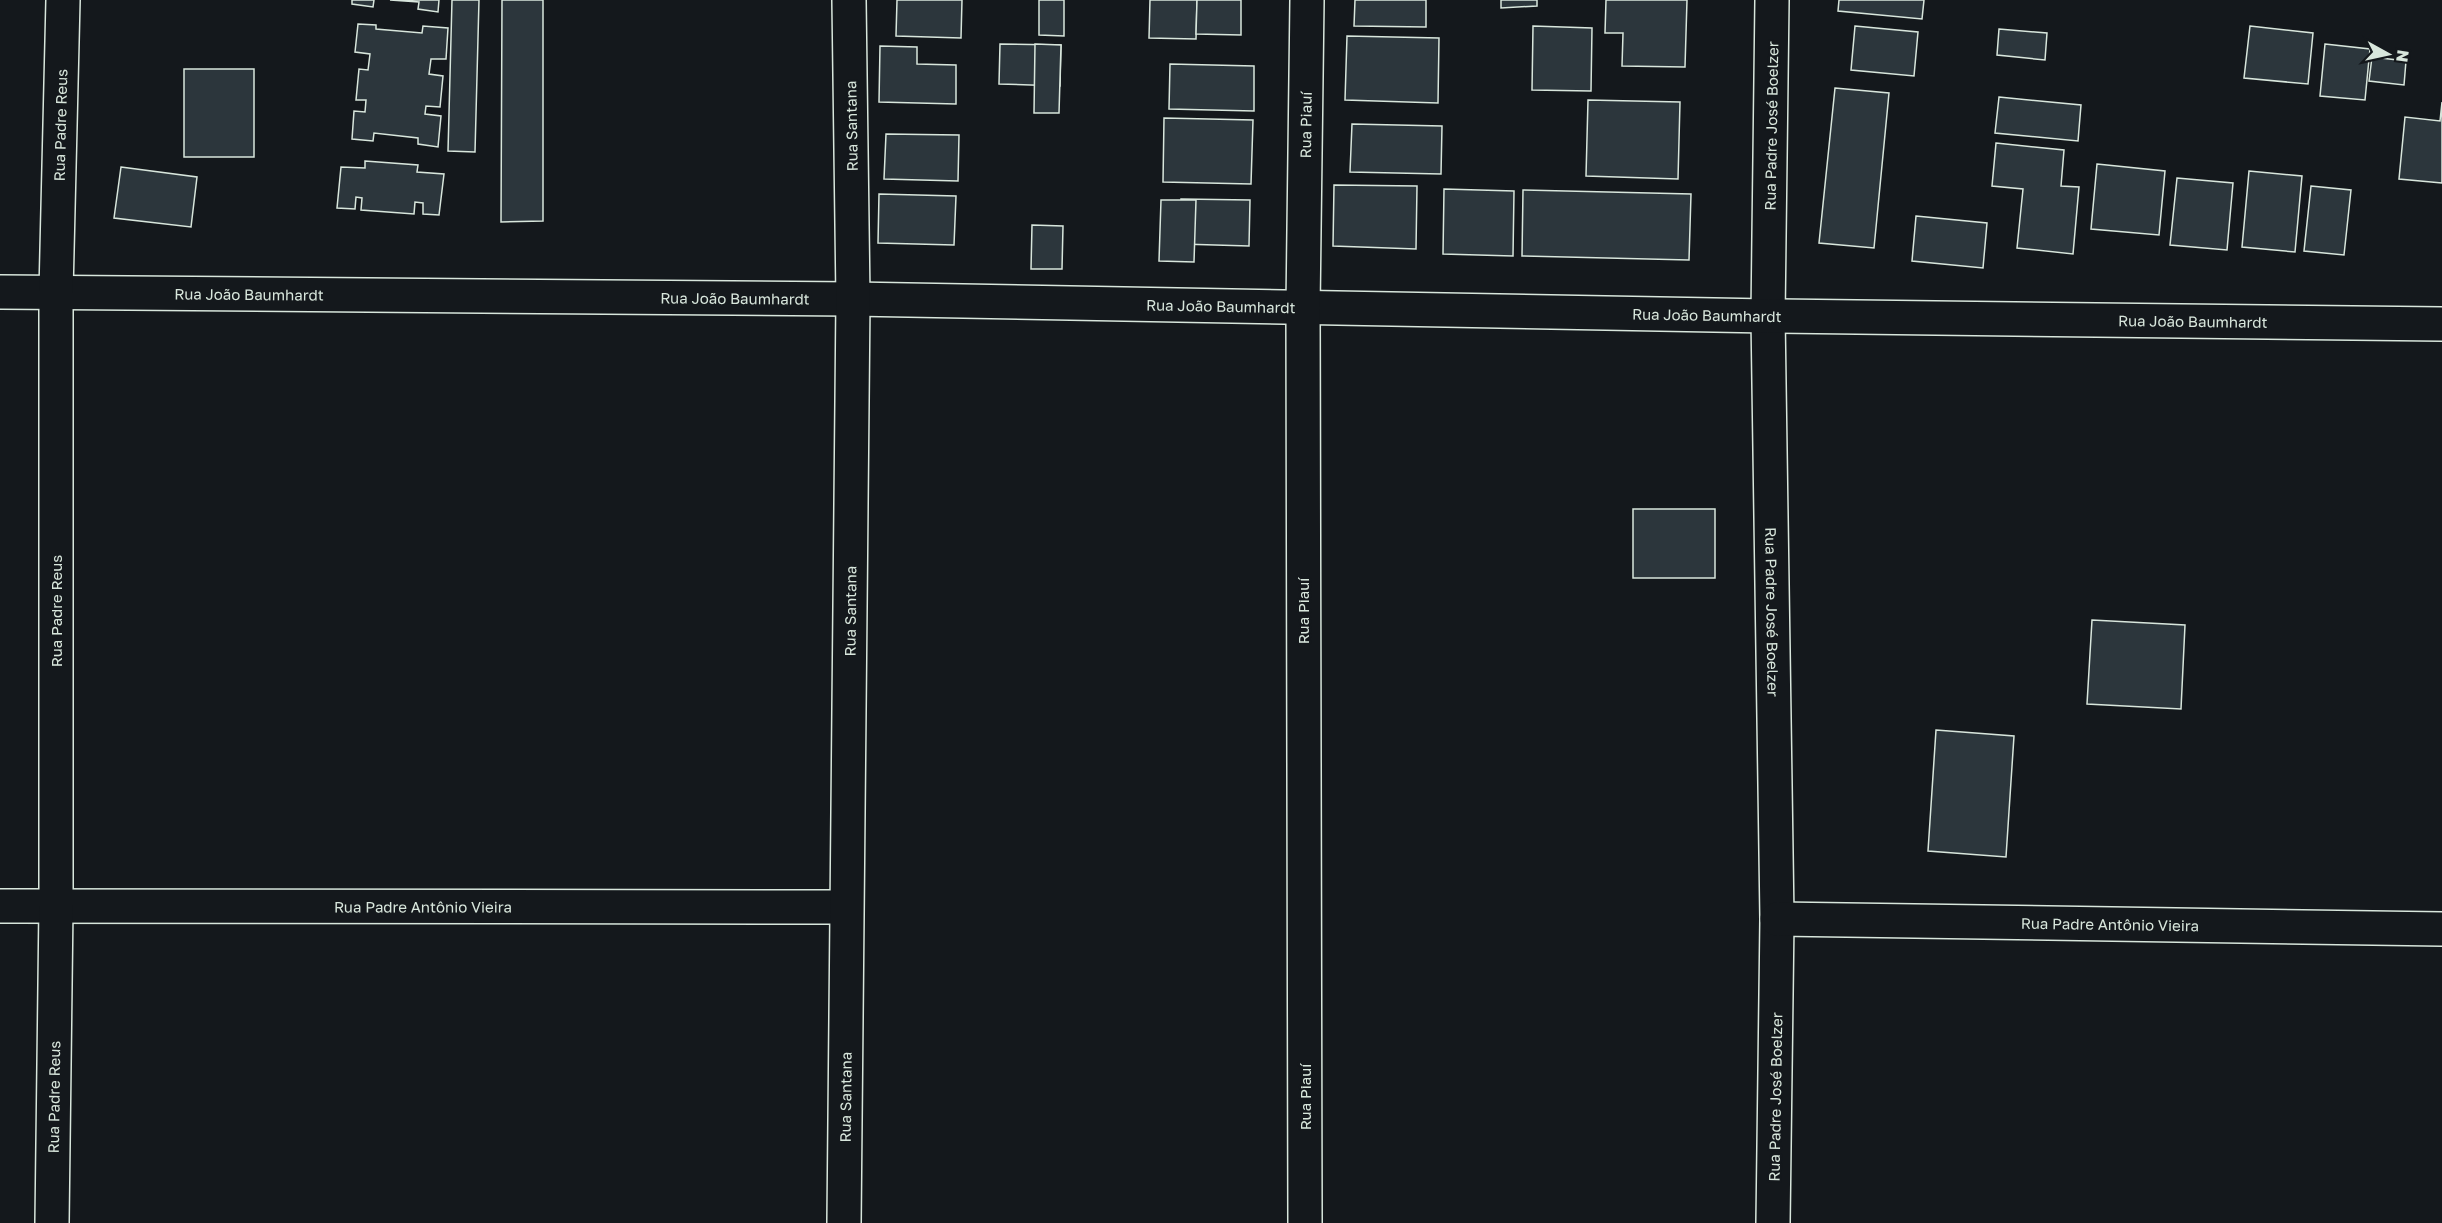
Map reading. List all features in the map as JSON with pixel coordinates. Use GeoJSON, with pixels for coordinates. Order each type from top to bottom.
{"type":"FeatureCollection","features":[{"type":"Feature","properties":{"kind":"street","name":"Rua Padre Reus"},"geometry":{"type":"LineString","coordinates":[[52,1223],[56,906],[56,292],[63,0]]}},
{"type":"Feature","properties":{"kind":"street","name":"Rua Santana"},"geometry":{"type":"LineString","coordinates":[[844,1223],[853,299],[849,0]]}},
{"type":"Feature","properties":{"kind":"street","name":"Rua Piauí"},"geometry":{"type":"LineString","coordinates":[[1305,1223],[1303,307],[1307,0]]}},
{"type":"Feature","properties":{"kind":"street","name":"Rua Padre José Boelzer"},"geometry":{"type":"LineString","coordinates":[[1772,0],[1768,316],[1777,919],[1773,1223]]}},
{"type":"Feature","properties":{"kind":"street","name":"Rua João Baumhardt"},"geometry":{"type":"LineString","coordinates":[[0,292],[853,299],[1768,316],[2442,324]]}},
{"type":"Feature","properties":{"kind":"street","name":"Rua Padre Antônio Vieira"},"geometry":{"type":"LineString","coordinates":[[0,906],[846,907]]}},
{"type":"Feature","properties":{"kind":"street","name":"Rua Padre Antônio Vieira"},"geometry":{"type":"LineString","coordinates":[[1777,919],[2442,928]]}},
{"type":"Feature","properties":{"kind":"building"},"geometry":{"type":"Polygon","coordinates":[[[352,0],[374,0],[373,7],[352,4],[352,0]]]}},
{"type":"Feature","properties":{"kind":"building"},"geometry":{"type":"Polygon","coordinates":[[[390,0],[439,0],[438,12],[418,9],[419,2],[390,0]]]}},
{"type":"Feature","properties":{"kind":"building"},"geometry":{"type":"Polygon","coordinates":[[[452,0],[479,0],[475,152],[448,151],[452,0]]]}},
{"type":"Feature","properties":{"kind":"building"},"geometry":{"type":"Polygon","coordinates":[[[502,0],[543,0],[543,221],[501,222],[502,0]]]}},
{"type":"Feature","properties":{"kind":"building"},"geometry":{"type":"Polygon","coordinates":[[[897,0],[962,0],[961,38],[896,36],[897,0]]]}},
{"type":"Feature","properties":{"kind":"building"},"geometry":{"type":"Polygon","coordinates":[[[1039,0],[1064,0],[1064,36],[1039,35],[1039,0]]]}},
{"type":"Feature","properties":{"kind":"building"},"geometry":{"type":"Polygon","coordinates":[[[1150,0],[1197,0],[1196,39],[1149,38],[1150,0]]]}},
{"type":"Feature","properties":{"kind":"building"},"geometry":{"type":"Polygon","coordinates":[[[1197,0],[1241,0],[1241,35],[1196,34],[1197,0]]]}},
{"type":"Feature","properties":{"kind":"building"},"geometry":{"type":"Polygon","coordinates":[[[1355,0],[1426,0],[1426,27],[1354,26],[1355,0]]]}},
{"type":"Feature","properties":{"kind":"building"},"geometry":{"type":"Polygon","coordinates":[[[1501,0],[1537,0],[1537,6],[1501,8],[1501,0]]]}},
{"type":"Feature","properties":{"kind":"building"},"geometry":{"type":"Polygon","coordinates":[[[1606,0],[1687,0],[1685,67],[1622,66],[1623,33],[1605,33],[1606,0]]]}},
{"type":"Feature","properties":{"kind":"building"},"geometry":{"type":"Polygon","coordinates":[[[1839,0],[1924,0],[1922,19],[1838,11],[1839,0]]]}},
{"type":"Feature","properties":{"kind":"building"},"geometry":{"type":"Polygon","coordinates":[[[358,24],[376,25],[376,29],[422,33],[423,26],[448,28],[446,59],[431,59],[429,74],[443,76],[440,107],[426,106],[425,114],[441,116],[438,147],[418,144],[418,138],[374,133],[373,141],[352,139],[354,111],[365,112],[366,100],[356,100],[359,69],[368,70],[370,54],[355,52],[358,24]]]}},
{"type":"Feature","properties":{"kind":"building"},"geometry":{"type":"Polygon","coordinates":[[[1533,26],[1592,28],[1591,91],[1532,90],[1533,26]]]}},
{"type":"Feature","properties":{"kind":"building"},"geometry":{"type":"Polygon","coordinates":[[[1855,26],[1918,32],[1914,76],[1851,70],[1855,26]]]}},
{"type":"Feature","properties":{"kind":"building"},"geometry":{"type":"Polygon","coordinates":[[[2250,26],[2313,33],[2308,84],[2244,78],[2250,26]]]}},
{"type":"Feature","properties":{"kind":"building"},"geometry":{"type":"Polygon","coordinates":[[[1999,29],[2047,33],[2045,60],[1997,55],[1999,29]]]}},
{"type":"Feature","properties":{"kind":"building"},"geometry":{"type":"Polygon","coordinates":[[[1347,36],[1439,38],[1438,103],[1345,100],[1347,36]]]}},
{"type":"Feature","properties":{"kind":"building"},"geometry":{"type":"Polygon","coordinates":[[[1000,44],[1061,45],[1060,86],[999,84],[1000,44]]]}},
{"type":"Feature","properties":{"kind":"building"},"geometry":{"type":"Polygon","coordinates":[[[1035,44],[1061,45],[1059,113],[1034,113],[1035,44]]]}},
{"type":"Feature","properties":{"kind":"building"},"geometry":{"type":"Polygon","coordinates":[[[2325,44],[2370,49],[2365,100],[2320,96],[2325,44]]]}},
{"type":"Feature","properties":{"kind":"building"},"geometry":{"type":"Polygon","coordinates":[[[880,46],[917,47],[917,64],[956,65],[956,104],[879,102],[880,46]]]}},
{"type":"Feature","properties":{"kind":"building"},"geometry":{"type":"Polygon","coordinates":[[[2372,57],[2406,61],[2404,85],[2369,81],[2372,57]]]}},
{"type":"Feature","properties":{"kind":"building"},"geometry":{"type":"Polygon","coordinates":[[[1170,64],[1254,66],[1254,111],[1169,109],[1170,64]]]}},
{"type":"Feature","properties":{"kind":"building"},"geometry":{"type":"Polygon","coordinates":[[[184,69],[254,69],[254,157],[184,157],[184,69]]]}},
{"type":"Feature","properties":{"kind":"building"},"geometry":{"type":"Polygon","coordinates":[[[1835,88],[1889,93],[1874,248],[1819,243],[1835,88]]]}},
{"type":"Feature","properties":{"kind":"building"},"geometry":{"type":"Polygon","coordinates":[[[1999,97],[2081,105],[2078,141],[1995,133],[1999,97]]]}},
{"type":"Feature","properties":{"kind":"building"},"geometry":{"type":"Polygon","coordinates":[[[1588,100],[1680,102],[1678,179],[1586,176],[1588,100]]]}},
{"type":"Feature","properties":{"kind":"building"},"geometry":{"type":"Polygon","coordinates":[[[2442,102],[2442,183],[2399,179],[2405,117],[2440,121],[2442,102]]]}},
{"type":"Feature","properties":{"kind":"building"},"geometry":{"type":"Polygon","coordinates":[[[1164,118],[1253,120],[1251,184],[1163,182],[1164,118]]]}},
{"type":"Feature","properties":{"kind":"building"},"geometry":{"type":"Polygon","coordinates":[[[1352,124],[1442,126],[1441,174],[1350,172],[1352,124]]]}},
{"type":"Feature","properties":{"kind":"building"},"geometry":{"type":"Polygon","coordinates":[[[886,134],[959,135],[958,181],[884,179],[886,134]]]}},
{"type":"Feature","properties":{"kind":"building"},"geometry":{"type":"Polygon","coordinates":[[[1996,143],[2064,150],[2061,186],[2079,187],[2073,254],[2017,248],[2023,189],[1992,186],[1996,143]]]}},
{"type":"Feature","properties":{"kind":"building"},"geometry":{"type":"Polygon","coordinates":[[[365,161],[418,165],[417,172],[444,174],[439,215],[423,214],[423,203],[415,202],[414,214],[361,210],[362,198],[356,197],[355,209],[337,208],[341,167],[365,168],[365,161]]]}},
{"type":"Feature","properties":{"kind":"building"},"geometry":{"type":"Polygon","coordinates":[[[2097,164],[2165,171],[2159,235],[2091,229],[2097,164]]]}},
{"type":"Feature","properties":{"kind":"building"},"geometry":{"type":"Polygon","coordinates":[[[121,167],[197,177],[191,227],[114,218],[121,167]]]}},
{"type":"Feature","properties":{"kind":"building"},"geometry":{"type":"Polygon","coordinates":[[[2249,171],[2302,176],[2295,252],[2242,247],[2249,171]]]}},
{"type":"Feature","properties":{"kind":"building"},"geometry":{"type":"Polygon","coordinates":[[[2177,178],[2233,183],[2227,250],[2170,245],[2177,178]]]}},
{"type":"Feature","properties":{"kind":"building"},"geometry":{"type":"Polygon","coordinates":[[[1334,185],[1417,186],[1416,249],[1333,246],[1334,185]]]}},
{"type":"Feature","properties":{"kind":"building"},"geometry":{"type":"Polygon","coordinates":[[[2311,186],[2351,190],[2344,255],[2304,251],[2311,186]]]}},
{"type":"Feature","properties":{"kind":"building"},"geometry":{"type":"Polygon","coordinates":[[[1444,189],[1514,191],[1513,256],[1443,254],[1444,189]]]}},
{"type":"Feature","properties":{"kind":"building"},"geometry":{"type":"Polygon","coordinates":[[[1523,190],[1691,194],[1689,260],[1522,256],[1523,190]]]}},
{"type":"Feature","properties":{"kind":"building"},"geometry":{"type":"Polygon","coordinates":[[[879,194],[956,196],[954,245],[878,243],[879,194]]]}},
{"type":"Feature","properties":{"kind":"building"},"geometry":{"type":"Polygon","coordinates":[[[1181,199],[1250,200],[1249,246],[1181,244],[1181,199]]]}},
{"type":"Feature","properties":{"kind":"building"},"geometry":{"type":"Polygon","coordinates":[[[1161,200],[1196,200],[1194,262],[1159,261],[1161,200]]]}},
{"type":"Feature","properties":{"kind":"building"},"geometry":{"type":"Polygon","coordinates":[[[1916,216],[1987,223],[1983,268],[1912,261],[1916,216]]]}},
{"type":"Feature","properties":{"kind":"building"},"geometry":{"type":"Polygon","coordinates":[[[1032,225],[1063,226],[1062,269],[1031,269],[1032,225]]]}},
{"type":"Feature","properties":{"kind":"building"},"geometry":{"type":"Polygon","coordinates":[[[1633,509],[1715,509],[1715,578],[1633,578],[1633,509]]]}},
{"type":"Feature","properties":{"kind":"building"},"geometry":{"type":"Polygon","coordinates":[[[2092,620],[2185,625],[2181,709],[2087,704],[2092,620]]]}},
{"type":"Feature","properties":{"kind":"building"},"geometry":{"type":"Polygon","coordinates":[[[1936,730],[2014,736],[2006,857],[1928,851],[1936,730]]]}}]}
